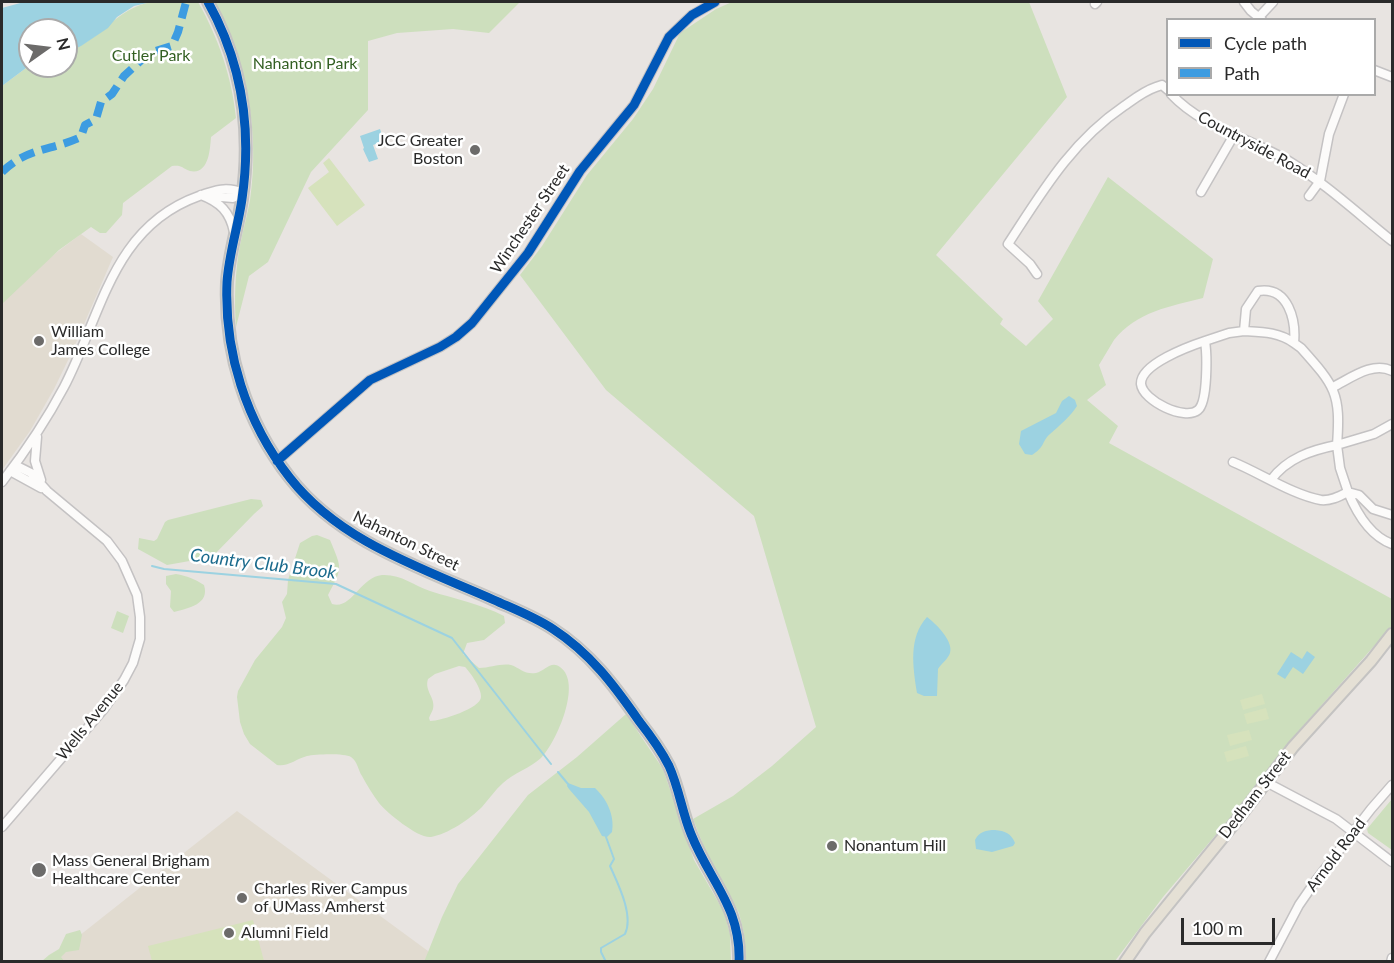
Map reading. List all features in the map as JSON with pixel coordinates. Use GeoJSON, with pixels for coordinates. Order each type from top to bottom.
{"type":"FeatureCollection","features":[{"type":"Feature","properties":{"kind":"main road","name":"Nahanton Street"},"geometry":{"type":"LineString","coordinates":[[208,2],[226,38],[240,83],[245,132],[243,193],[229,265],[227,294],[232,351],[240,385],[251,412],[277,461],[311,501],[332,520],[386,552],[542,622],[567,639],[597,665],[618,690],[659,748],[669,767],[696,845],[733,913],[739,938],[739,962]]}},
{"type":"Feature","properties":{"kind":"main road","name":"Dedham Street"},"geometry":{"type":"LineString","coordinates":[[1125,962],[1145,933],[1293,747],[1391,640]]}},
{"type":"Feature","properties":{"kind":"street","name":"Winchester Street"},"geometry":{"type":"LineString","coordinates":[[277,461],[370,380],[440,347],[472,323],[528,253],[586,162],[634,105],[669,37],[692,15],[715,2]]}},
{"type":"Feature","properties":{"kind":"street"},"geometry":{"type":"LineString","coordinates":[[1244,2],[1260,18],[1273,2]]}},
{"type":"Feature","properties":{"kind":"street"},"geometry":{"type":"LineString","coordinates":[[1376,71],[1392,77]]}},
{"type":"Feature","properties":{"kind":"street"},"geometry":{"type":"LineString","coordinates":[[1037,274],[1030,264],[1008,244],[1060,166],[1079,143],[1117,111],[1151,89],[1162,85],[1166,89]]}},
{"type":"Feature","properties":{"kind":"street","name":"Countryside Road"},"geometry":{"type":"LineString","coordinates":[[1173,96],[1199,117],[1285,159],[1320,181],[1392,241]]}},
{"type":"Feature","properties":{"kind":"street"},"geometry":{"type":"LineString","coordinates":[[1310,196],[1320,181],[1329,134],[1343,96]]}},
{"type":"Feature","properties":{"kind":"street"},"geometry":{"type":"LineString","coordinates":[[1201,192],[1234,135]]}},
{"type":"Feature","properties":{"kind":"street"},"geometry":{"type":"LineString","coordinates":[[200,195],[230,198],[243,193]]}},
{"type":"Feature","properties":{"kind":"street"},"geometry":{"type":"LineString","coordinates":[[200,195],[224,207],[234,234]]}},
{"type":"Feature","properties":{"kind":"street","name":"Wells Avenue"},"geometry":{"type":"LineString","coordinates":[[2,482],[38,432],[70,375],[116,271],[130,246],[164,213],[200,195]]}},
{"type":"Feature","properties":{"kind":"street"},"geometry":{"type":"LineString","coordinates":[[1244,331],[1246,309],[1258,291],[1267,291],[1284,300],[1292,313],[1295,329],[1294,343]]}},
{"type":"Feature","properties":{"kind":"street"},"geometry":{"type":"LineString","coordinates":[[1204,341],[1206,351],[1204,399],[1198,411],[1182,414],[1154,401],[1144,391],[1142,380],[1144,375],[1155,365],[1171,354],[1204,341],[1244,331],[1268,332],[1287,338],[1301,348],[1333,387],[1338,414],[1337,445],[1340,468],[1348,492],[1354,505],[1378,538],[1392,544]]}},
{"type":"Feature","properties":{"kind":"street"},"geometry":{"type":"LineString","coordinates":[[1333,387],[1375,368],[1382,367],[1392,371]]}},
{"type":"Feature","properties":{"kind":"street"},"geometry":{"type":"LineString","coordinates":[[1271,480],[1285,465],[1300,456],[1374,434],[1392,424]]}},
{"type":"Feature","properties":{"kind":"street","name":"Wells Avenue"},"geometry":{"type":"LineString","coordinates":[[38,432],[35,461],[46,491]]}},
{"type":"Feature","properties":{"kind":"street"},"geometry":{"type":"LineString","coordinates":[[1233,462],[1321,500],[1336,498],[1348,492],[1359,495],[1373,509],[1392,515]]}},
{"type":"Feature","properties":{"kind":"street","name":"Wells Avenue"},"geometry":{"type":"LineString","coordinates":[[2,826],[103,710],[133,663],[140,639],[137,595],[122,561],[106,541],[46,491],[28,470],[13,468]]}},
{"type":"Feature","properties":{"kind":"street"},"geometry":{"type":"LineString","coordinates":[[1266,782],[1336,819],[1392,862]]}},
{"type":"Feature","properties":{"kind":"street","name":"Arnold Road"},"geometry":{"type":"LineString","coordinates":[[1269,962],[1299,905],[1317,879],[1392,785]]}},
{"type":"Feature","properties":{"kind":"shaded area","name":"William James College"},"geometry":{"type":"Polygon","coordinates":[[[81,234],[113,257],[54,389],[30,431],[2,470],[2,294],[81,234]]]}},
{"type":"Feature","properties":{"kind":"shaded area","name":"Charles River Campus of UMass Amherst"},"geometry":{"type":"Polygon","coordinates":[[[237,811],[428,951],[429,961],[46,962],[237,811]]]}},
{"type":"Feature","properties":{"kind":"green space","name":"Cutler Park"},"geometry":{"type":"Polygon","coordinates":[[[151,2],[198,2],[223,58],[236,118],[211,137],[207,160],[201,169],[190,171],[180,166],[172,166],[123,203],[122,215],[106,233],[100,233],[91,227],[59,250],[2,304],[2,86],[18,74],[18,78],[78,78],[78,47],[139,5],[151,2]]]}},
{"type":"Feature","properties":{"kind":"green space","name":"Nahanton Park"},"geometry":{"type":"Polygon","coordinates":[[[215,2],[520,2],[489,33],[453,29],[397,33],[368,41],[368,110],[311,172],[268,262],[249,276],[236,327],[237,265],[253,174],[252,124],[243,74],[226,25],[215,2]]]}},
{"type":"Feature","properties":{"kind":"green space"},"geometry":{"type":"Polygon","coordinates":[[[732,2],[1029,2],[1067,97],[936,255],[1003,319],[1000,324],[1026,346],[1053,319],[1038,301],[1108,177],[1213,259],[1203,298],[1155,312],[1133,323],[1114,340],[1099,365],[1106,385],[1087,400],[1118,426],[1109,443],[1392,599],[1391,627],[1288,743],[1236,811],[1163,897],[1115,961],[745,961],[744,934],[739,913],[707,855],[693,819],[733,796],[772,766],[816,727],[754,516],[606,390],[520,275],[542,246],[587,175],[633,119],[653,89],[680,33],[716,9],[732,2]]]}},
{"type":"Feature","properties":{"kind":"green space"},"geometry":{"type":"Polygon","coordinates":[[[329,158],[365,205],[337,226],[308,188],[329,172],[323,163],[329,158]]]}},
{"type":"Feature","properties":{"kind":"green space"},"geometry":{"type":"Polygon","coordinates":[[[251,499],[261,500],[263,506],[212,557],[167,565],[138,549],[139,538],[154,541],[168,520],[251,499]]]}},
{"type":"Feature","properties":{"kind":"green space"},"geometry":{"type":"Polygon","coordinates":[[[317,535],[330,540],[339,563],[336,579],[328,595],[332,604],[339,605],[345,602],[374,577],[395,576],[430,591],[504,616],[505,623],[484,640],[467,643],[463,654],[479,668],[511,665],[532,673],[557,665],[566,675],[569,686],[565,713],[554,740],[541,758],[512,776],[482,807],[444,833],[426,837],[396,819],[377,800],[351,757],[337,754],[311,755],[288,764],[277,765],[250,744],[244,734],[240,722],[238,691],[255,660],[282,627],[286,618],[282,602],[287,594],[288,580],[300,543],[317,535]],[[459,666],[435,674],[428,679],[427,683],[433,701],[430,721],[460,713],[479,701],[480,690],[465,667],[459,666]]]}},
{"type":"Feature","properties":{"kind":"green space"},"geometry":{"type":"Polygon","coordinates":[[[176,574],[201,583],[205,591],[204,597],[197,604],[174,612],[170,607],[171,591],[166,584],[166,576],[176,574]]]}},
{"type":"Feature","properties":{"kind":"green space"},"geometry":{"type":"Polygon","coordinates":[[[117,611],[129,616],[123,633],[111,628],[117,611]]]}},
{"type":"Feature","properties":{"kind":"green space"},"geometry":{"type":"Polygon","coordinates":[[[1262,694],[1265,704],[1243,710],[1240,700],[1262,694]]]}},
{"type":"Feature","properties":{"kind":"green space"},"geometry":{"type":"Polygon","coordinates":[[[1266,708],[1269,719],[1247,724],[1244,714],[1266,708]]]}},
{"type":"Feature","properties":{"kind":"green space"},"geometry":{"type":"Polygon","coordinates":[[[626,714],[663,769],[694,860],[724,912],[730,934],[731,961],[424,962],[458,884],[528,795],[577,757],[626,714]]]}},
{"type":"Feature","properties":{"kind":"green space"},"geometry":{"type":"Polygon","coordinates":[[[1249,730],[1252,740],[1230,746],[1227,735],[1249,730]]]}},
{"type":"Feature","properties":{"kind":"green space"},"geometry":{"type":"Polygon","coordinates":[[[1246,746],[1249,756],[1227,762],[1224,752],[1246,746]]]}},
{"type":"Feature","properties":{"kind":"green space"},"geometry":{"type":"Polygon","coordinates":[[[1392,799],[1392,850],[1368,833],[1367,829],[1392,799]]]}},
{"type":"Feature","properties":{"kind":"green space","name":"Alumni Field"},"geometry":{"type":"Polygon","coordinates":[[[253,920],[264,961],[152,961],[148,946],[253,920]]]}},
{"type":"Feature","properties":{"kind":"green space"},"geometry":{"type":"Polygon","coordinates":[[[80,930],[82,935],[79,950],[66,952],[61,957],[64,961],[42,961],[59,949],[66,934],[80,930]]]}},
{"type":"Feature","properties":{"kind":"water"},"geometry":{"type":"Polygon","coordinates":[[[24,2],[151,2],[134,6],[117,17],[108,28],[78,47],[78,18],[18,18],[18,74],[2,86],[2,8],[24,2]]]}},
{"type":"Feature","properties":{"kind":"water"},"geometry":{"type":"Polygon","coordinates":[[[380,129],[384,141],[373,145],[378,159],[369,162],[360,136],[380,129]]]}},
{"type":"Feature","properties":{"kind":"water"},"geometry":{"type":"Polygon","coordinates":[[[1069,396],[1075,400],[1077,406],[1074,410],[1047,437],[1036,452],[1032,455],[1025,454],[1019,444],[1021,431],[1056,413],[1062,401],[1069,396]]]}},
{"type":"Feature","properties":{"kind":"water"},"geometry":{"type":"Polygon","coordinates":[[[927,617],[943,633],[950,648],[949,655],[938,669],[937,696],[924,696],[917,693],[914,673],[914,643],[927,617]]]}},
{"type":"Feature","properties":{"kind":"water"},"geometry":{"type":"Polygon","coordinates":[[[1307,651],[1315,657],[1303,674],[1293,667],[1285,679],[1277,674],[1291,652],[1302,659],[1307,651]]]}},
{"type":"Feature","properties":{"kind":"water"},"geometry":{"type":"Polygon","coordinates":[[[568,783],[581,788],[595,788],[603,797],[609,808],[613,826],[612,832],[607,837],[602,836],[589,812],[567,786],[568,783]]]}},
{"type":"Feature","properties":{"kind":"water"},"geometry":{"type":"Polygon","coordinates":[[[995,830],[1010,835],[1015,843],[1013,846],[992,852],[976,849],[975,840],[981,833],[995,830]]]}},
{"type":"Feature","properties":{"kind":"waterway","name":"Country Club Brook"},"geometry":{"type":"LineString","coordinates":[[152,566],[164,569],[336,584],[452,638],[551,764]]}},
{"type":"Feature","properties":{"kind":"waterway","name":"Country Club Brook"},"geometry":{"type":"LineString","coordinates":[[558,772],[568,784]]}},
{"type":"Feature","properties":{"kind":"waterway","name":"Country Club Brook"},"geometry":{"type":"LineString","coordinates":[[606,837],[614,859],[610,866],[624,900],[628,918],[625,934],[601,948],[606,962]]}},
{"type":"Feature","properties":{"kind":"marked path"},"geometry":{"type":"LineString","coordinates":[[2,172],[21,158],[81,137],[85,125],[96,119],[101,102],[112,94],[124,76],[149,53],[172,46],[186,2]]}},
{"type":"Feature","properties":{"kind":"cycle path"},"geometry":{"type":"LineString","coordinates":[[208,2],[229,49],[245,122],[245,173],[228,271],[227,308],[234,360],[250,410],[261,434],[290,478],[333,520],[384,551],[546,625],[579,648],[600,670],[651,737],[669,766],[691,834],[730,910],[738,943],[739,962]]}},
{"type":"Feature","properties":{"kind":"cycle path"},"geometry":{"type":"LineString","coordinates":[[277,461],[370,380],[440,347],[472,323],[528,253],[580,171],[634,105],[669,37],[692,15],[715,2]]}},
{"type":"Feature","properties":{"kind":"place","name":"JCC Greater Boston"},"geometry":{"type":"Point","coordinates":[475,150]}},
{"type":"Feature","properties":{"kind":"place","name":"William James College"},"geometry":{"type":"Point","coordinates":[39,341]}},
{"type":"Feature","properties":{"kind":"place","name":"Nonantum Hill"},"geometry":{"type":"Point","coordinates":[832,846]}},
{"type":"Feature","properties":{"kind":"place","name":"Mass General Brigham Healthcare Center"},"geometry":{"type":"Point","coordinates":[39,870]}},
{"type":"Feature","properties":{"kind":"place","name":"Charles River Campus of UMass Amherst"},"geometry":{"type":"Point","coordinates":[242,898]}},
{"type":"Feature","properties":{"kind":"place","name":"Alumni Field"},"geometry":{"type":"Point","coordinates":[229,933]}}]}
